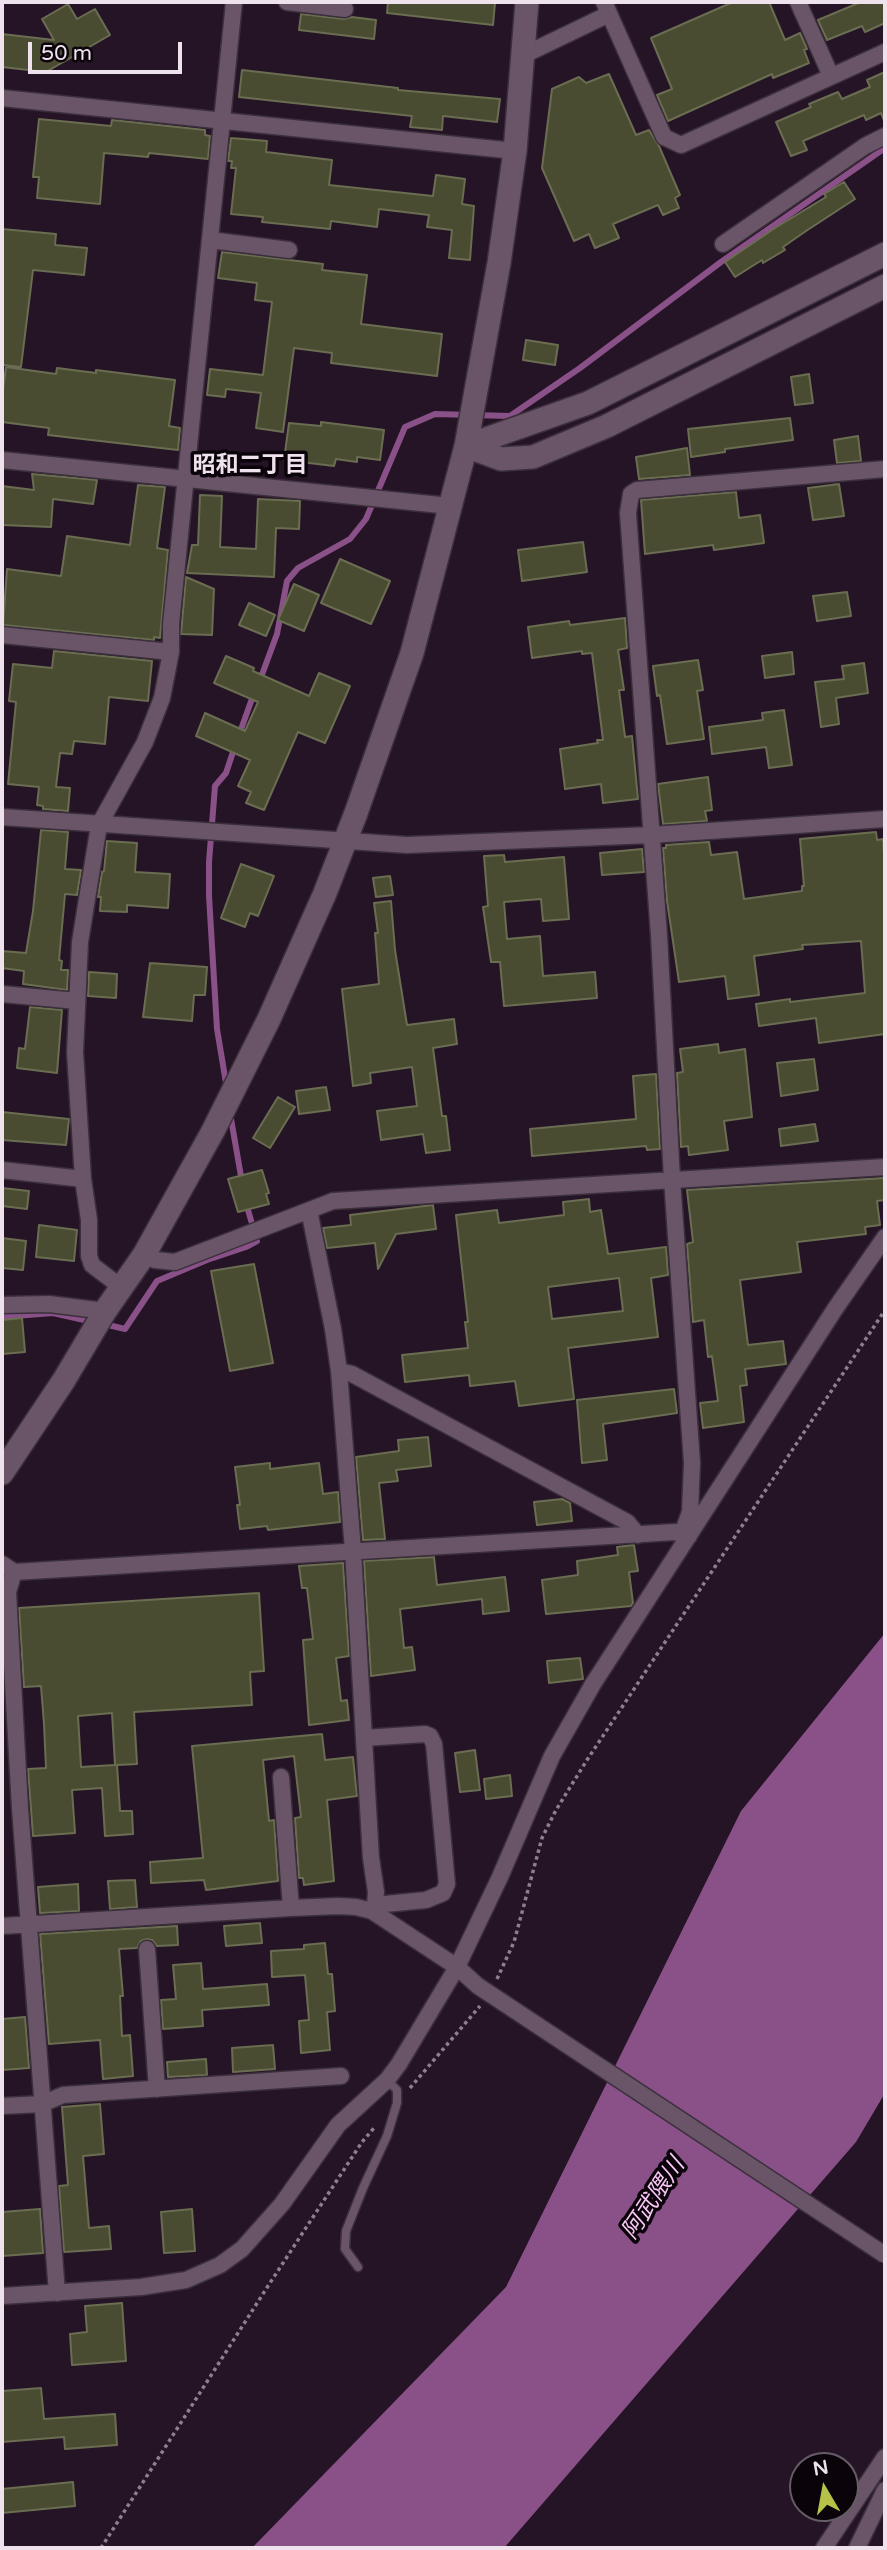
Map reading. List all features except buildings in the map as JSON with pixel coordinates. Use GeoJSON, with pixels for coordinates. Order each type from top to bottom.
{"type":"FeatureCollection","features":[{"type":"Feature","properties":{"kind":"street"},"geometry":{"type":"LineString","coordinates":[[121,1287],[92,1265],[89,1249],[75,1052],[80,942],[99,825],[145,742],[162,698],[171,652],[171,624],[234,2]]}},
{"type":"Feature","properties":{"kind":"street"},"geometry":{"type":"LineString","coordinates":[[287,2],[345,9]]}},
{"type":"Feature","properties":{"kind":"street"},"geometry":{"type":"LineString","coordinates":[[2,1473],[64,1380],[105,1311],[144,1255],[213,1131],[269,1019],[325,893],[412,653],[466,446],[499,263],[515,151],[527,2]]}},
{"type":"Feature","properties":{"kind":"street"},"geometry":{"type":"LineString","coordinates":[[798,2],[831,76]]}},
{"type":"Feature","properties":{"kind":"street"},"geometry":{"type":"LineString","coordinates":[[524,55],[607,8],[664,137],[681,145],[885,52]]}},
{"type":"Feature","properties":{"kind":"street"},"geometry":{"type":"LineString","coordinates":[[2,98],[515,151]]}},
{"type":"Feature","properties":{"kind":"street"},"geometry":{"type":"LineString","coordinates":[[723,244],[865,146],[885,136]]}},
{"type":"Feature","properties":{"kind":"street"},"geometry":{"type":"LineString","coordinates":[[210,240],[289,250]]}},
{"type":"Feature","properties":{"kind":"street"},"geometry":{"type":"LineString","coordinates":[[466,446],[588,403],[885,254]]}},
{"type":"Feature","properties":{"kind":"street"},"geometry":{"type":"LineString","coordinates":[[466,446],[501,459],[533,457],[607,426],[885,286]]}},
{"type":"Feature","properties":{"kind":"street"},"geometry":{"type":"LineString","coordinates":[[2,460],[450,506]]}},
{"type":"Feature","properties":{"kind":"street"},"geometry":{"type":"LineString","coordinates":[[685,1535],[690,1511],[692,1463],[628,513],[631,494],[637,490],[885,469]]}},
{"type":"Feature","properties":{"kind":"street"},"geometry":{"type":"LineString","coordinates":[[2,635],[171,652]]}},
{"type":"Feature","properties":{"kind":"street"},"geometry":{"type":"LineString","coordinates":[[2,817],[407,845],[651,835],[885,819]]}},
{"type":"Feature","properties":{"kind":"street"},"geometry":{"type":"LineString","coordinates":[[2,994],[77,1001]]}},
{"type":"Feature","properties":{"kind":"street"},"geometry":{"type":"LineString","coordinates":[[144,1255],[155,1260],[175,1262],[333,1201],[885,1167]]}},
{"type":"Feature","properties":{"kind":"street"},"geometry":{"type":"LineString","coordinates":[[2,1170],[83,1179]]}},
{"type":"Feature","properties":{"kind":"street"},"geometry":{"type":"LineString","coordinates":[[309,1210],[339,1371],[376,1892],[373,1908]]}},
{"type":"Feature","properties":{"kind":"street"},"geometry":{"type":"LineString","coordinates":[[2,2296],[141,2287],[186,2280],[220,2265],[242,2249],[282,2204],[338,2125],[387,2080],[457,1967],[500,1877],[552,1756],[593,1684],[685,1535],[885,1237]]}},
{"type":"Feature","properties":{"kind":"street"},"geometry":{"type":"LineString","coordinates":[[2,1305],[49,1304],[105,1311]]}},
{"type":"Feature","properties":{"kind":"street"},"geometry":{"type":"LineString","coordinates":[[339,1371],[352,1374],[627,1522],[638,1535]]}},
{"type":"Feature","properties":{"kind":"street"},"geometry":{"type":"LineString","coordinates":[[57,2293],[28,1925],[8,1568],[675,1532],[685,1535]]}},
{"type":"Feature","properties":{"kind":"street"},"geometry":{"type":"LineString","coordinates":[[2,1926],[291,1908],[373,1908],[426,1900],[443,1893],[447,1884],[435,1744],[430,1736],[425,1734],[364,1738]]}},
{"type":"Feature","properties":{"kind":"street"},"geometry":{"type":"LineString","coordinates":[[281,1777],[291,1908]]}},
{"type":"Feature","properties":{"kind":"street"},"geometry":{"type":"LineString","coordinates":[[373,1908],[457,1967],[478,1986],[885,2255]]}},
{"type":"Feature","properties":{"kind":"street"},"geometry":{"type":"LineString","coordinates":[[147,1949],[157,2089]]}},
{"type":"Feature","properties":{"kind":"street"},"geometry":{"type":"LineString","coordinates":[[2,2106],[42,2104],[63,2095],[341,2076]]}},
{"type":"Feature","properties":{"kind":"street"},"geometry":{"type":"LineString","coordinates":[[824,2548],[885,2457]]}},
{"type":"Feature","properties":{"kind":"street"},"geometry":{"type":"LineString","coordinates":[[857,2548],[885,2490]]}},
{"type":"Feature","properties":{"kind":"lane"},"geometry":{"type":"LineString","coordinates":[[358,2267],[345,2249],[346,2231],[387,2136],[397,2103],[397,2090],[387,2080]]}},
{"type":"Feature","properties":{"kind":"water","name":"阿武隈川"},"geometry":{"type":"Polygon","coordinates":[[[885,1633],[885,2093],[856,2142],[504,2548],[252,2548],[506,2287],[741,1811],[885,1633]]]}},
{"type":"Feature","properties":{"kind":"waterway"},"geometry":{"type":"LineString","coordinates":[[260,680],[277,634],[287,581],[298,568],[350,539],[366,519],[405,427],[435,414],[510,416],[580,368],[721,262],[885,148]]}},
{"type":"Feature","properties":{"kind":"waterway"},"geometry":{"type":"LineString","coordinates":[[239,735],[254,693]]}},
{"type":"Feature","properties":{"kind":"waterway"},"geometry":{"type":"LineString","coordinates":[[227,1089],[217,1029],[209,862],[215,786],[226,773],[235,746]]}},
{"type":"Feature","properties":{"kind":"waterway"},"geometry":{"type":"LineString","coordinates":[[230,1113],[242,1182]]}},
{"type":"Feature","properties":{"kind":"waterway"},"geometry":{"type":"LineString","coordinates":[[104,1324],[125,1329],[157,1281],[257,1241],[246,1203]]}},
{"type":"Feature","properties":{"kind":"waterway"},"geometry":{"type":"LineString","coordinates":[[2,1317],[53,1313],[93,1322]]}},
{"type":"Feature","properties":{"kind":"district","name":"昭和二丁目"},"geometry":{"type":"Point","coordinates":[250,466]}}]}
